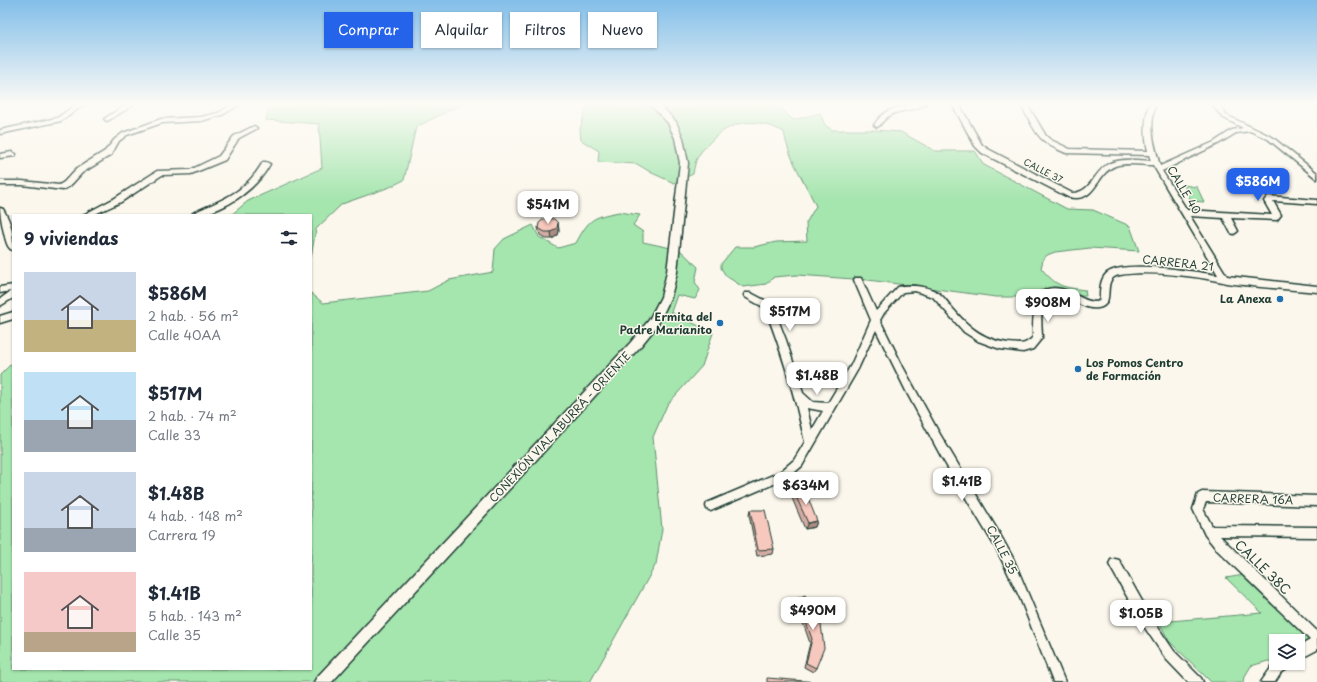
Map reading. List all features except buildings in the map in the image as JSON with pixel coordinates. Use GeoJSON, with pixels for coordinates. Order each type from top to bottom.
{"type":"FeatureCollection","features":[{"type":"Feature","properties":{"kind":"main road","name":"CONEXIÓN VIAL ABURRÁ - ORIENTE"},"geometry":{"type":"LineString","coordinates":[[322,682],[636,345],[653,323],[666,297],[672,272],[684,163],[678,136]]}},
{"type":"Feature","properties":{"kind":"street"},"geometry":{"type":"LineString","coordinates":[[0,183],[22,183],[55,188],[62,187],[79,171],[108,153],[117,140],[123,136]]}},
{"type":"Feature","properties":{"kind":"street"},"geometry":{"type":"LineString","coordinates":[[89,214],[118,200],[160,173],[191,172],[222,158],[238,136]]}},
{"type":"Feature","properties":{"kind":"street","name":"CALLE 37"},"geometry":{"type":"LineString","coordinates":[[973,136],[979,146],[984,150],[1071,195],[1080,196],[1085,194],[1104,171],[1112,165],[1122,163],[1157,167]]}},
{"type":"Feature","properties":{"kind":"street"},"geometry":{"type":"LineString","coordinates":[[1041,136],[1045,140],[1069,151],[1151,153]]}},
{"type":"Feature","properties":{"kind":"street","name":"CALLE 40"},"geometry":{"type":"LineString","coordinates":[[1148,136],[1151,153],[1157,167],[1225,280]]}},
{"type":"Feature","properties":{"kind":"street"},"geometry":{"type":"LineString","coordinates":[[1157,167],[1216,143],[1227,136]]}},
{"type":"Feature","properties":{"kind":"street"},"geometry":{"type":"LineString","coordinates":[[1265,136],[1270,138],[1317,177]]}},
{"type":"Feature","properties":{"kind":"street"},"geometry":{"type":"LineString","coordinates":[[0,156],[12,154]]}},
{"type":"Feature","properties":{"kind":"street"},"geometry":{"type":"LineString","coordinates":[[198,214],[246,189],[260,176],[266,164]]}},
{"type":"Feature","properties":{"kind":"street"},"geometry":{"type":"LineString","coordinates":[[1186,213],[1274,218],[1277,215],[1268,201],[1272,198],[1317,202]]}},
{"type":"Feature","properties":{"kind":"street"},"geometry":{"type":"LineString","coordinates":[[0,210],[6,222],[12,246]]}},
{"type":"Feature","properties":{"kind":"street"},"geometry":{"type":"LineString","coordinates":[[1225,215],[1234,230]]}},
{"type":"Feature","properties":{"kind":"street","name":"CARRERA 21"},"geometry":{"type":"LineString","coordinates":[[876,319],[882,307],[901,289],[915,288],[936,296],[957,320],[981,339],[1000,345],[1023,348],[1030,346],[1038,338],[1038,309],[1041,298],[1049,292],[1061,293],[1082,303],[1096,306],[1101,304],[1104,300],[1105,283],[1110,275],[1118,272],[1144,269],[1225,280],[1317,289]]}},
{"type":"Feature","properties":{"kind":"street","name":"CALLE 35"},"geometry":{"type":"LineString","coordinates":[[858,280],[880,331],[946,455],[1011,566],[1059,682]]}},
{"type":"Feature","properties":{"kind":"street"},"geometry":{"type":"LineString","coordinates":[[0,290],[12,288]]}},
{"type":"Feature","properties":{"kind":"street"},"geometry":{"type":"LineString","coordinates":[[0,303],[12,295]]}},
{"type":"Feature","properties":{"kind":"street"},"geometry":{"type":"LineString","coordinates":[[748,295],[768,306],[782,340],[799,395],[810,442]]}},
{"type":"Feature","properties":{"kind":"street"},"geometry":{"type":"LineString","coordinates":[[0,320],[12,315]]}},
{"type":"Feature","properties":{"kind":"street"},"geometry":{"type":"LineString","coordinates":[[711,506],[784,475],[798,463],[855,366],[876,319]]}},
{"type":"Feature","properties":{"kind":"street"},"geometry":{"type":"LineString","coordinates":[[799,395],[806,403],[812,406],[830,407]]}},
{"type":"Feature","properties":{"kind":"street","name":"CARRERA 16A"},"geometry":{"type":"LineString","coordinates":[[1198,509],[1202,497],[1317,500]]}},
{"type":"Feature","properties":{"kind":"street","name":"CALLE 38C"},"geometry":{"type":"LineString","coordinates":[[1198,509],[1209,531],[1246,571],[1317,639]]}},
{"type":"Feature","properties":{"kind":"street"},"geometry":{"type":"LineString","coordinates":[[1209,531],[1317,532]]}},
{"type":"Feature","properties":{"kind":"street"},"geometry":{"type":"LineString","coordinates":[[1115,564],[1147,622],[1170,655],[1197,682]]}},
{"type":"Feature","properties":{"kind":"street"},"geometry":{"type":"LineString","coordinates":[[1305,650],[1317,643]]}},
{"type":"Feature","properties":{"kind":"street"},"geometry":{"type":"LineString","coordinates":[[1267,682],[1276,670]]}},
{"type":"Feature","properties":{"kind":"green space"},"geometry":{"type":"Polygon","coordinates":[[[320,136],[414,136],[404,180],[390,187],[342,204],[316,229],[312,251],[312,214],[232,214],[248,201],[322,168],[320,136]]]}},
{"type":"Feature","properties":{"kind":"green space"},"geometry":{"type":"Polygon","coordinates":[[[581,136],[717,136],[699,154],[693,174],[674,183],[637,164],[598,162],[599,151],[581,140],[581,136]]]}},
{"type":"Feature","properties":{"kind":"green space"},"geometry":{"type":"Polygon","coordinates":[[[785,136],[908,136],[935,151],[975,151],[984,165],[1067,209],[1093,210],[1130,226],[1139,251],[1090,248],[1055,252],[1047,255],[1043,260],[1041,268],[1051,279],[1065,287],[1085,290],[1086,296],[1074,296],[1048,289],[1026,297],[996,297],[868,280],[797,275],[774,277],[766,284],[743,287],[726,276],[721,268],[721,264],[735,247],[754,247],[776,242],[807,241],[806,223],[816,206],[793,161],[785,136]]]}},
{"type":"Feature","properties":{"kind":"green space"},"geometry":{"type":"Polygon","coordinates":[[[1184,185],[1197,187],[1204,202],[1191,201],[1184,185]]]}},
{"type":"Feature","properties":{"kind":"green space"},"geometry":{"type":"Polygon","coordinates":[[[619,212],[640,215],[633,225],[643,232],[643,242],[680,250],[698,267],[695,282],[700,290],[695,299],[677,295],[671,312],[713,333],[702,366],[667,405],[653,437],[662,529],[656,564],[590,682],[0,682],[0,375],[12,363],[12,670],[312,670],[312,294],[323,303],[428,291],[449,280],[493,272],[495,249],[504,239],[533,225],[539,237],[558,248],[576,243],[584,229],[592,220],[619,212]]]}},
{"type":"Feature","properties":{"kind":"green space"},"geometry":{"type":"Polygon","coordinates":[[[1244,575],[1304,634],[1269,634],[1269,661],[1251,666],[1245,676],[1244,682],[1211,682],[1169,641],[1159,622],[1262,613],[1226,578],[1244,575]]]}},
{"type":"Feature","properties":{"kind":"green space"},"geometry":{"type":"Polygon","coordinates":[[[1305,635],[1312,642],[1305,648],[1305,635]]]}},
{"type":"Feature","properties":{"kind":"place","name":"La Anexa"},"geometry":{"type":"Point","coordinates":[1280,299]}},
{"type":"Feature","properties":{"kind":"place","name":"Ermita del Padre Marianito"},"geometry":{"type":"Point","coordinates":[720,323]}},
{"type":"Feature","properties":{"kind":"place","name":"Los Pomos Centro de Formación"},"geometry":{"type":"Point","coordinates":[1078,369]}}]}
